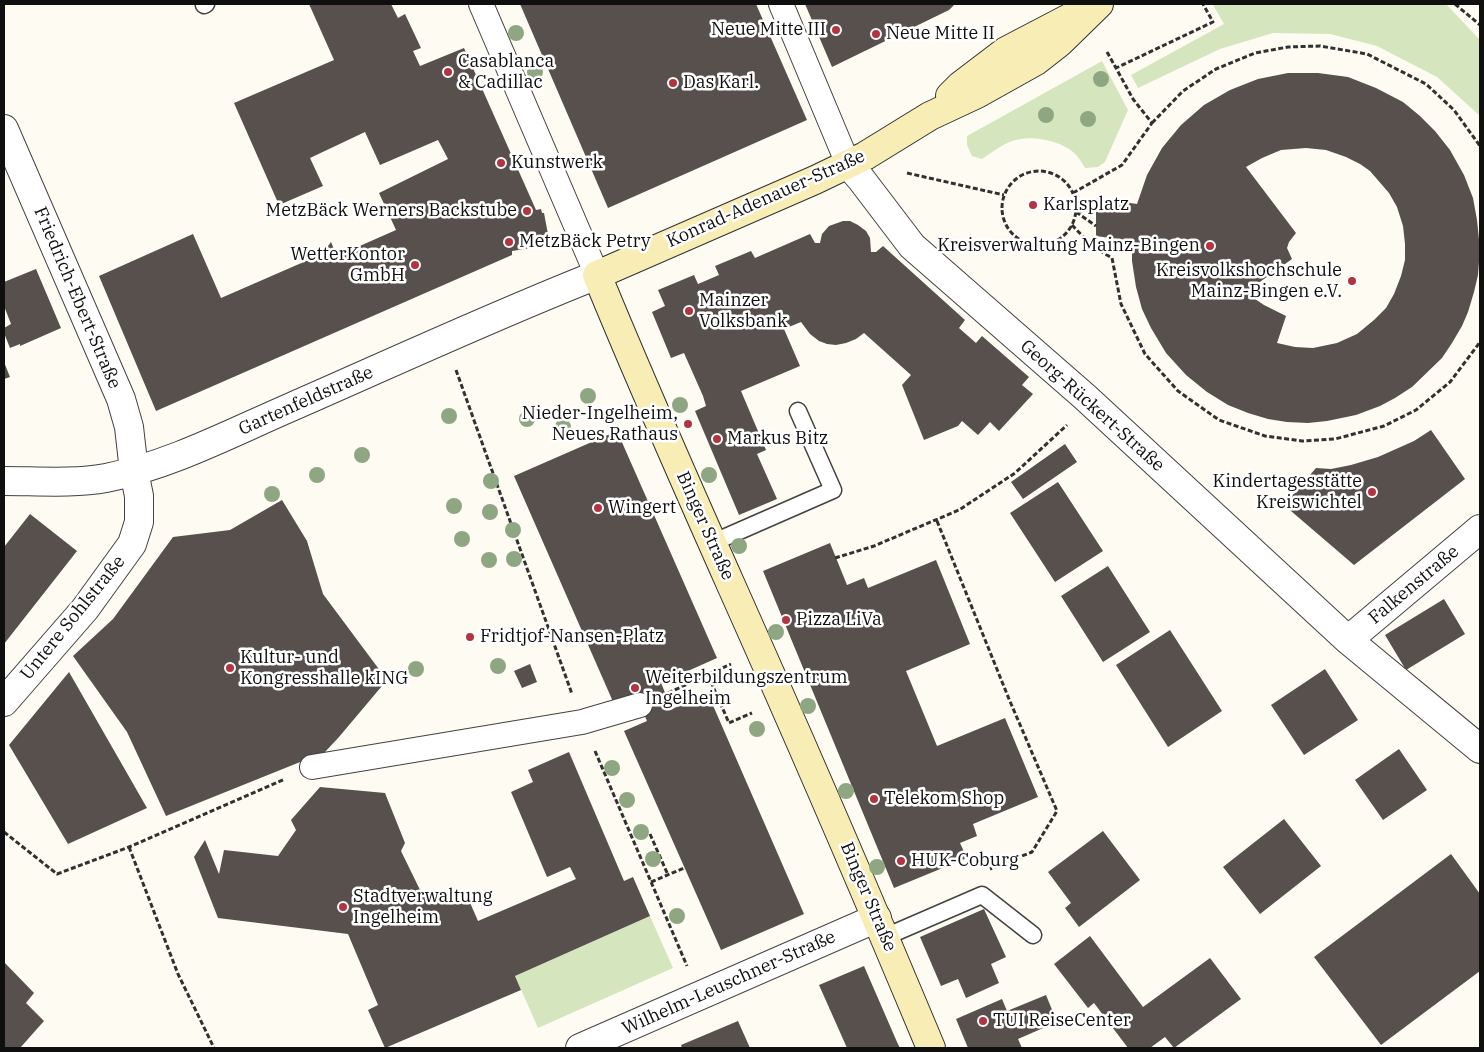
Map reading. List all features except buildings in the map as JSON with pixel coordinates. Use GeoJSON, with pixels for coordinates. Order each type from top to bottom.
{"type":"FeatureCollection","features":[{"type":"Feature","properties":{"kind":"main road","name":"Konrad-Adenauer-Straße"},"geometry":{"type":"LineString","coordinates":[[597,274],[865,156],[930,116],[977,94],[1036,61],[1059,43],[1098,4]]}},
{"type":"Feature","properties":{"kind":"main road","name":"Binger Straße"},"geometry":{"type":"LineString","coordinates":[[597,274],[712,543],[881,928],[931,1048]]}},
{"type":"Feature","properties":{"kind":"street","name":"Binger Straße"},"geometry":{"type":"LineString","coordinates":[[481,4],[597,274]]}},
{"type":"Feature","properties":{"kind":"street","name":"Georg-Rückert-Straße"},"geometry":{"type":"LineString","coordinates":[[781,4],[848,164],[912,246],[1085,397],[1348,640],[1480,749]]}},
{"type":"Feature","properties":{"kind":"street","name":"Friedrich-Ebert-Straße"},"geometry":{"type":"LineString","coordinates":[[4,129],[120,399],[129,427],[134,471]]}},
{"type":"Feature","properties":{"kind":"street","name":"Gartenfeldstraße"},"geometry":{"type":"LineString","coordinates":[[4,481],[72,481],[104,478],[134,471],[199,449],[526,303],[597,274]]}},
{"type":"Feature","properties":{"kind":"street","name":"Untere Sohlstraße"},"geometry":{"type":"LineString","coordinates":[[4,702],[85,609],[132,544],[140,522],[139,496],[134,471]]}},
{"type":"Feature","properties":{"kind":"street","name":"Falkenstraße"},"geometry":{"type":"LineString","coordinates":[[1348,640],[1480,529]]}},
{"type":"Feature","properties":{"kind":"street"},"geometry":{"type":"LineString","coordinates":[[312,767],[582,722],[640,705]]}},
{"type":"Feature","properties":{"kind":"street","name":"Wilhelm-Leuschner-Straße"},"geometry":{"type":"LineString","coordinates":[[580,1048],[700,996],[881,928]]}},
{"type":"Feature","properties":{"kind":"lane"},"geometry":{"type":"LineString","coordinates":[[712,543],[833,490],[798,411]]}},
{"type":"Feature","properties":{"kind":"lane"},"geometry":{"type":"LineString","coordinates":[[881,928],[982,895],[1033,935]]}},
{"type":"Feature","properties":{"kind":"path"},"geometry":{"type":"LineString","coordinates":[[1116,68],[1213,22],[1203,4]]}},
{"type":"Feature","properties":{"kind":"path"},"geometry":{"type":"LineString","coordinates":[[1455,4],[1480,26]]}},
{"type":"Feature","properties":{"kind":"path"},"geometry":{"type":"LineString","coordinates":[[1073,193],[1122,164],[1152,124],[1184,91],[1216,69],[1255,53],[1288,47],[1320,46],[1367,54],[1426,84],[1454,110],[1480,146]]}},
{"type":"Feature","properties":{"kind":"path"},"geometry":{"type":"LineString","coordinates":[[1107,52],[1133,99],[1152,124]]}},
{"type":"Feature","properties":{"kind":"path"},"geometry":{"type":"LineString","coordinates":[[1044,170],[1056,174],[1066,182],[1073,193],[1076,212],[1072,225],[1064,235],[1054,242],[1042,245],[1029,244],[1018,239],[1009,230],[1003,219],[1001,207],[1004,195],[1010,184],[1019,175],[1031,171],[1044,170]]}},
{"type":"Feature","properties":{"kind":"path"},"geometry":{"type":"LineString","coordinates":[[907,173],[1004,195]]}},
{"type":"Feature","properties":{"kind":"path"},"geometry":{"type":"LineString","coordinates":[[1076,212],[1096,207]]}},
{"type":"Feature","properties":{"kind":"path"},"geometry":{"type":"LineString","coordinates":[[1076,212],[1096,226]]}},
{"type":"Feature","properties":{"kind":"path"},"geometry":{"type":"LineString","coordinates":[[1072,225],[1093,247],[1112,258],[1121,304],[1146,354],[1178,391],[1219,420],[1265,436],[1302,441],[1335,439],[1384,426],[1416,410],[1450,382],[1480,342]]}},
{"type":"Feature","properties":{"kind":"path"},"geometry":{"type":"LineString","coordinates":[[453,363],[582,722],[700,996]]}},
{"type":"Feature","properties":{"kind":"path"},"geometry":{"type":"LineString","coordinates":[[835,558],[874,546],[959,510],[1015,473],[1069,423],[1085,397]]}},
{"type":"Feature","properties":{"kind":"path"},"geometry":{"type":"LineString","coordinates":[[937,520],[1009,699],[1057,811],[1032,852],[986,871]]}},
{"type":"Feature","properties":{"kind":"path"},"geometry":{"type":"LineString","coordinates":[[665,694],[708,675],[729,723],[782,700]]}},
{"type":"Feature","properties":{"kind":"path"},"geometry":{"type":"LineString","coordinates":[[4,832],[57,874],[128,846],[312,767]]}},
{"type":"Feature","properties":{"kind":"path"},"geometry":{"type":"LineString","coordinates":[[650,834],[668,875]]}},
{"type":"Feature","properties":{"kind":"path"},"geometry":{"type":"LineString","coordinates":[[128,846],[178,974],[214,1048]]}},
{"type":"Feature","properties":{"kind":"path"},"geometry":{"type":"LineString","coordinates":[[652,882],[684,868]]}},
{"type":"Feature","properties":{"kind":"green space"},"geometry":{"type":"Polygon","coordinates":[[[1446,4],[1480,40],[1480,116],[1437,77],[1377,46],[1330,34],[1273,33],[1220,49],[1138,88],[1131,75],[1224,24],[1213,5],[1446,4]]]}},
{"type":"Feature","properties":{"kind":"green space"},"geometry":{"type":"Polygon","coordinates":[[[1102,61],[1128,110],[1105,162],[1098,167],[1085,168],[1077,155],[1068,148],[1034,138],[1010,142],[982,159],[972,156],[967,145],[967,136],[1102,61]]]}},
{"type":"Feature","properties":{"kind":"green space"},"geometry":{"type":"Polygon","coordinates":[[[650,916],[673,968],[538,1028],[515,976],[650,916]]]}},
{"type":"Feature","properties":{"kind":"place","name":"Neue Mitte III"},"geometry":{"type":"Point","coordinates":[836,30]}},
{"type":"Feature","properties":{"kind":"place","name":"Neue Mitte II"},"geometry":{"type":"Point","coordinates":[876,34]}},
{"type":"Feature","properties":{"kind":"place","name":"Casablanca & Cadillac"},"geometry":{"type":"Point","coordinates":[448,72]}},
{"type":"Feature","properties":{"kind":"place","name":"Das Karl."},"geometry":{"type":"Point","coordinates":[673,83]}},
{"type":"Feature","properties":{"kind":"place","name":"Kunstwerk"},"geometry":{"type":"Point","coordinates":[501,163]}},
{"type":"Feature","properties":{"kind":"place","name":"Karlsplatz"},"geometry":{"type":"Point","coordinates":[1033,205]}},
{"type":"Feature","properties":{"kind":"place","name":"MetzBäck Werners Backstube"},"geometry":{"type":"Point","coordinates":[527,211]}},
{"type":"Feature","properties":{"kind":"place","name":"MetzBäck Petry"},"geometry":{"type":"Point","coordinates":[509,242]}},
{"type":"Feature","properties":{"kind":"place","name":"Kreisverwaltung Mainz-Bingen"},"geometry":{"type":"Point","coordinates":[1210,246]}},
{"type":"Feature","properties":{"kind":"place","name":"WetterKontor GmbH"},"geometry":{"type":"Point","coordinates":[415,265]}},
{"type":"Feature","properties":{"kind":"place","name":"Kreisvolkshochschule Mainz-Bingen e.V."},"geometry":{"type":"Point","coordinates":[1352,281]}},
{"type":"Feature","properties":{"kind":"place","name":"Mainzer Volksbank"},"geometry":{"type":"Point","coordinates":[689,311]}},
{"type":"Feature","properties":{"kind":"place","name":"Nieder-Ingelheim, Neues Rathaus"},"geometry":{"type":"Point","coordinates":[688,424]}},
{"type":"Feature","properties":{"kind":"place","name":"Markus Bitz"},"geometry":{"type":"Point","coordinates":[717,439]}},
{"type":"Feature","properties":{"kind":"place","name":"Kindertagesstätte Kreiswichtel"},"geometry":{"type":"Point","coordinates":[1372,492]}},
{"type":"Feature","properties":{"kind":"place","name":"Wingert"},"geometry":{"type":"Point","coordinates":[598,508]}},
{"type":"Feature","properties":{"kind":"place","name":"Pizza LiVa"},"geometry":{"type":"Point","coordinates":[786,620]}},
{"type":"Feature","properties":{"kind":"place","name":"Fridtjof-Nansen-Platz"},"geometry":{"type":"Point","coordinates":[470,637]}},
{"type":"Feature","properties":{"kind":"place","name":"Kultur- und Kongresshalle kING"},"geometry":{"type":"Point","coordinates":[230,668]}},
{"type":"Feature","properties":{"kind":"place","name":"Weiterbildungszentrum Ingelheim"},"geometry":{"type":"Point","coordinates":[635,688]}},
{"type":"Feature","properties":{"kind":"place","name":"Telekom Shop"},"geometry":{"type":"Point","coordinates":[874,799]}},
{"type":"Feature","properties":{"kind":"place","name":"HUK-Coburg"},"geometry":{"type":"Point","coordinates":[901,861]}},
{"type":"Feature","properties":{"kind":"place","name":"Stadtverwaltung Ingelheim"},"geometry":{"type":"Point","coordinates":[343,907]}},
{"type":"Feature","properties":{"kind":"place","name":"TUI ReiseCenter"},"geometry":{"type":"Point","coordinates":[983,1021]}}]}
